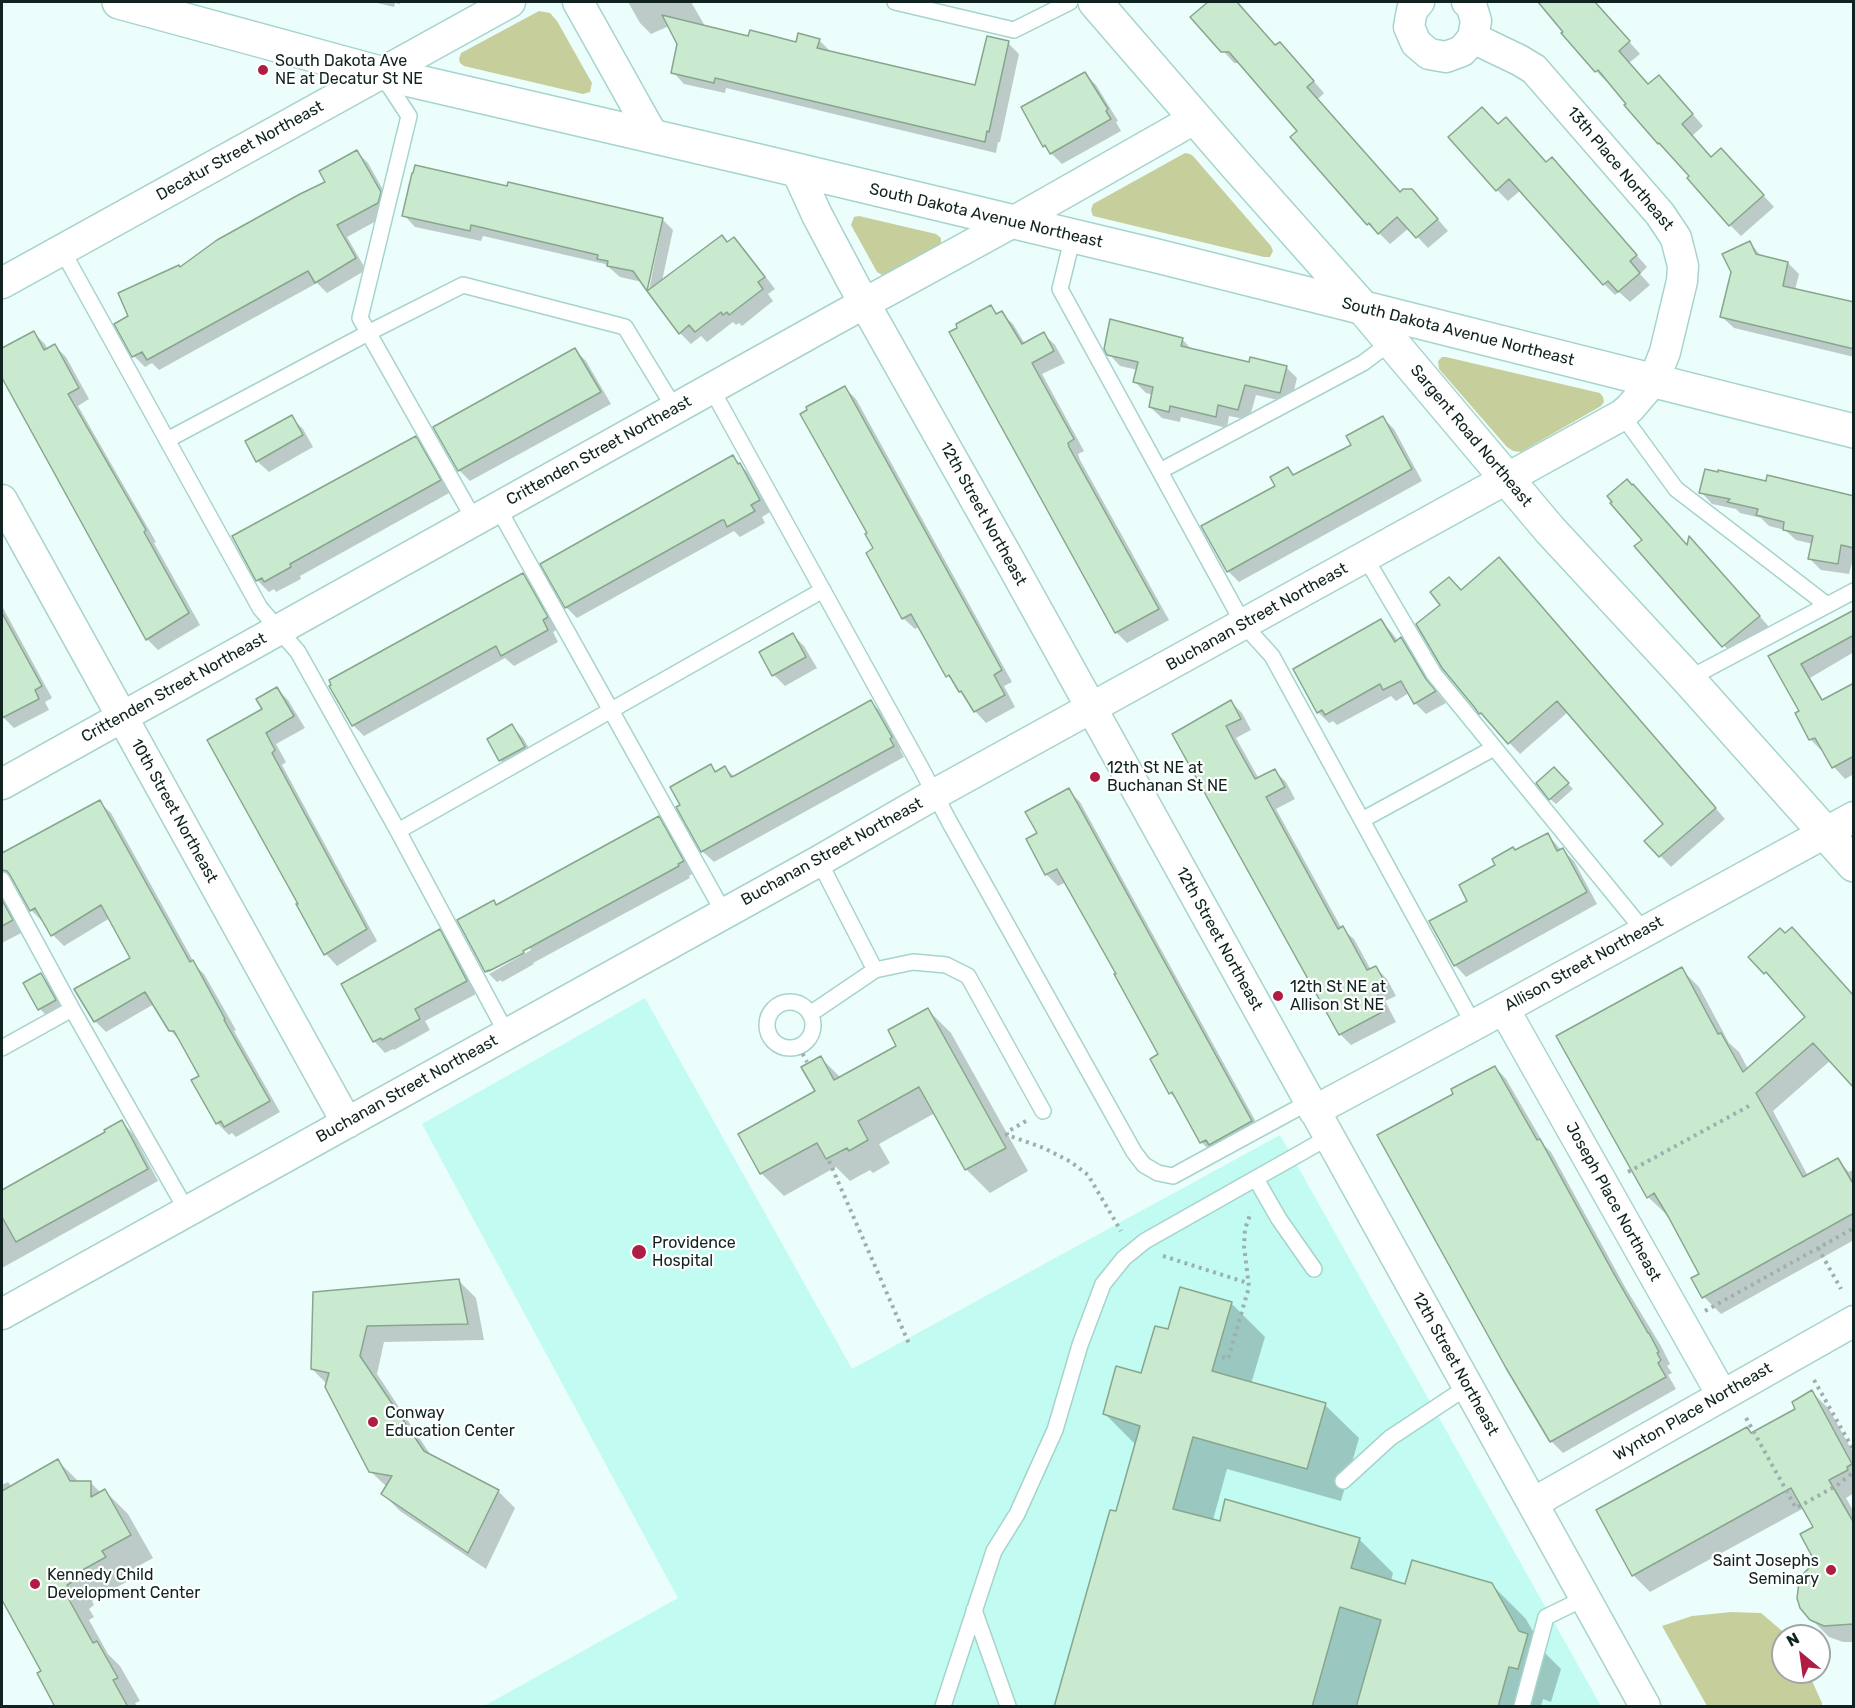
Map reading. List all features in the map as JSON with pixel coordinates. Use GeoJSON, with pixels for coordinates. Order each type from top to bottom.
{"type":"FeatureCollection","features":[{"type":"Feature","properties":{"kind":"main road","name":"South Dakota Avenue Northeast"},"geometry":{"type":"LineString","coordinates":[[119,2],[380,73],[1072,236],[1854,430]]}},
{"type":"Feature","properties":{"kind":"main road","name":"Sargent Road Northeast"},"geometry":{"type":"LineString","coordinates":[[1095,2],[1363,308],[1550,530],[1688,679],[1854,865]]}},
{"type":"Feature","properties":{"kind":"street","name":"Decatur Street Northeast"},"geometry":{"type":"LineString","coordinates":[[2,283],[510,2]]}},
{"type":"Feature","properties":{"kind":"street"},"geometry":{"type":"LineString","coordinates":[[578,2],[653,136]]}},
{"type":"Feature","properties":{"kind":"street"},"geometry":{"type":"LineString","coordinates":[[1419,2],[1412,10],[1409,27],[1416,43],[1429,54],[1446,57],[1462,51],[1473,38],[1476,21],[1470,4],[1467,2]]}},
{"type":"Feature","properties":{"kind":"street","name":"13th Place Northeast"},"geometry":{"type":"LineString","coordinates":[[1473,38],[1534,69],[1660,214],[1676,238],[1683,266],[1682,281],[1665,352],[1653,380]]}},
{"type":"Feature","properties":{"kind":"street","name":"Crittenden Street Northeast"},"geometry":{"type":"LineString","coordinates":[[2,784],[1196,118]]}},
{"type":"Feature","properties":{"kind":"street","name":"12th Street Northeast"},"geometry":{"type":"LineString","coordinates":[[796,170],[864,303],[1645,1707]]}},
{"type":"Feature","properties":{"kind":"street","name":"Buchanan Street Northeast"},"geometry":{"type":"LineString","coordinates":[[2,1314],[819,861],[935,794],[1622,415],[1653,380]]}},
{"type":"Feature","properties":{"kind":"street","name":"10th Street Northeast"},"geometry":{"type":"LineString","coordinates":[[2,500],[347,1123]]}},
{"type":"Feature","properties":{"kind":"street","name":"Allison Street Northeast"},"geometry":{"type":"LineString","coordinates":[[1311,1106],[1504,1009],[1854,816]]}},
{"type":"Feature","properties":{"kind":"street","name":"Joseph Place Northeast"},"geometry":{"type":"LineString","coordinates":[[1504,1009],[1722,1395]]}},
{"type":"Feature","properties":{"kind":"street","name":"Wynton Place Northeast"},"geometry":{"type":"LineString","coordinates":[[1533,1503],[1854,1321]]}},
{"type":"Feature","properties":{"kind":"lane"},"geometry":{"type":"LineString","coordinates":[[895,2],[1014,30],[1070,2]]}},
{"type":"Feature","properties":{"kind":"lane"},"geometry":{"type":"LineString","coordinates":[[380,73],[409,116],[360,318],[612,710],[724,913]]}},
{"type":"Feature","properties":{"kind":"lane"},"geometry":{"type":"LineString","coordinates":[[1072,236],[1060,289],[1244,625],[1272,656],[1474,1025]]}},
{"type":"Feature","properties":{"kind":"lane"},"geometry":{"type":"LineString","coordinates":[[62,250],[260,608],[298,652],[398,831],[507,1034]]}},
{"type":"Feature","properties":{"kind":"lane"},"geometry":{"type":"LineString","coordinates":[[167,440],[463,285],[625,327],[675,409]]}},
{"type":"Feature","properties":{"kind":"lane"},"geometry":{"type":"LineString","coordinates":[[1160,471],[1363,363],[1391,342]]}},
{"type":"Feature","properties":{"kind":"lane"},"geometry":{"type":"LineString","coordinates":[[711,388],[1134,1152],[1144,1165],[1158,1173],[1173,1176],[1311,1106]]}},
{"type":"Feature","properties":{"kind":"lane"},"geometry":{"type":"LineString","coordinates":[[1622,415],[1676,489],[1827,605]]}},
{"type":"Feature","properties":{"kind":"lane"},"geometry":{"type":"LineString","coordinates":[[1365,557],[1434,674],[1644,931]]}},
{"type":"Feature","properties":{"kind":"lane"},"geometry":{"type":"LineString","coordinates":[[398,831],[824,590]]}},
{"type":"Feature","properties":{"kind":"lane"},"geometry":{"type":"LineString","coordinates":[[1688,679],[1854,591]]}},
{"type":"Feature","properties":{"kind":"lane"},"geometry":{"type":"LineString","coordinates":[[1362,820],[1494,748]]}},
{"type":"Feature","properties":{"kind":"lane"},"geometry":{"type":"LineString","coordinates":[[819,861],[875,970]]}},
{"type":"Feature","properties":{"kind":"lane"},"geometry":{"type":"LineString","coordinates":[[2,880],[72,1009],[187,1211]]}},
{"type":"Feature","properties":{"kind":"lane"},"geometry":{"type":"LineString","coordinates":[[810,1014],[875,970],[913,962],[946,965],[968,976],[1043,1111]]}},
{"type":"Feature","properties":{"kind":"lane"},"geometry":{"type":"LineString","coordinates":[[792,1002],[803,1006],[810,1014],[813,1026],[809,1039],[799,1047],[786,1048],[774,1042],[768,1031],[767,1020],[772,1010],[782,1004],[792,1002]]}},
{"type":"Feature","properties":{"kind":"lane"},"geometry":{"type":"LineString","coordinates":[[2,1048],[72,1009]]}},
{"type":"Feature","properties":{"kind":"lane"},"geometry":{"type":"LineString","coordinates":[[943,1707],[994,1551],[1017,1514],[1055,1430],[1080,1345],[1103,1284],[1124,1258],[1145,1241],[1329,1137]]}},
{"type":"Feature","properties":{"kind":"lane"},"geometry":{"type":"LineString","coordinates":[[1256,1179],[1279,1219],[1314,1269]]}},
{"type":"Feature","properties":{"kind":"lane"},"geometry":{"type":"LineString","coordinates":[[1343,1481],[1390,1437],[1467,1387]]}},
{"type":"Feature","properties":{"kind":"lane"},"geometry":{"type":"LineString","coordinates":[[1527,1702],[1546,1617],[1585,1598]]}},
{"type":"Feature","properties":{"kind":"lane"},"geometry":{"type":"LineString","coordinates":[[974,1610],[1008,1707]]}},
{"type":"Feature","properties":{"kind":"path"},"geometry":{"type":"LineString","coordinates":[[799,1047],[807,1062]]}},
{"type":"Feature","properties":{"kind":"path"},"geometry":{"type":"LineString","coordinates":[[1628,1173],[1749,1106]]}},
{"type":"Feature","properties":{"kind":"path"},"geometry":{"type":"LineString","coordinates":[[1043,1111],[1007,1132],[1007,1135],[1044,1148],[1071,1162],[1088,1175],[1121,1231]]}},
{"type":"Feature","properties":{"kind":"path"},"geometry":{"type":"LineString","coordinates":[[829,1161],[910,1346]]}},
{"type":"Feature","properties":{"kind":"path"},"geometry":{"type":"LineString","coordinates":[[1222,1357],[1228,1359],[1249,1287],[1244,1246],[1245,1229],[1254,1203]]}},
{"type":"Feature","properties":{"kind":"path"},"geometry":{"type":"LineString","coordinates":[[1704,1311],[1854,1228]]}},
{"type":"Feature","properties":{"kind":"path"},"geometry":{"type":"LineString","coordinates":[[1818,1248],[1841,1288]]}},
{"type":"Feature","properties":{"kind":"path"},"geometry":{"type":"LineString","coordinates":[[1160,1255],[1248,1283]]}},
{"type":"Feature","properties":{"kind":"path"},"geometry":{"type":"LineString","coordinates":[[1814,1380],[1854,1451]]}},
{"type":"Feature","properties":{"kind":"path"},"geometry":{"type":"LineString","coordinates":[[1746,1418],[1796,1508],[1836,1486],[1854,1472]]}},
{"type":"Feature","properties":{"kind":"shaded area"},"geometry":{"type":"Polygon","coordinates":[[[539,11],[550,13],[557,21],[592,83],[590,92],[583,94],[464,66],[460,63],[461,53],[539,11]]]}},
{"type":"Feature","properties":{"kind":"shaded area"},"geometry":{"type":"Polygon","coordinates":[[[1185,153],[1193,156],[1271,246],[1273,251],[1270,257],[1093,216],[1091,210],[1093,204],[1185,153]]]}},
{"type":"Feature","properties":{"kind":"shaded area"},"geometry":{"type":"Polygon","coordinates":[[[859,216],[936,234],[941,238],[941,244],[887,275],[882,275],[877,272],[851,225],[854,217],[859,216]]]}},
{"type":"Feature","properties":{"kind":"shaded area"},"geometry":{"type":"Polygon","coordinates":[[[1446,357],[1600,393],[1604,402],[1601,406],[1521,452],[1513,451],[1439,369],[1438,361],[1446,357]]]}},
{"type":"Feature","properties":{"kind":"shaded area","name":"Providence Hospital"},"geometry":{"type":"Polygon","coordinates":[[[645,998],[852,1369],[1280,1135],[1601,1706],[484,1706],[678,1598],[422,1124],[645,998]]]}},
{"type":"Feature","properties":{"kind":"shaded area"},"geometry":{"type":"Polygon","coordinates":[[[1731,1612],[1761,1613],[1774,1624],[1771,1624],[1771,1684],[1813,1684],[1822,1706],[1707,1706],[1662,1626],[1692,1616],[1731,1612]]]}},
{"type":"Feature","properties":{"kind":"building"},"geometry":{"type":"Polygon","coordinates":[[[1208,2],[1237,2],[1275,45],[1280,42],[1314,81],[1307,87],[1400,192],[1403,189],[1412,189],[1438,219],[1416,238],[1397,217],[1378,234],[1369,223],[1367,225],[1290,137],[1297,131],[1229,52],[1221,52],[1190,17],[1208,2]]]}},
{"type":"Feature","properties":{"kind":"building"},"geometry":{"type":"Polygon","coordinates":[[[1538,2],[1595,2],[1630,41],[1619,51],[1648,84],[1659,75],[1693,114],[1682,124],[1711,157],[1721,148],[1764,195],[1729,226],[1687,178],[1689,176],[1624,105],[1626,104],[1598,70],[1595,72],[1561,33],[1563,32],[1538,2]]]}},
{"type":"Feature","properties":{"kind":"building"},"geometry":{"type":"Polygon","coordinates":[[[662,15],[748,36],[750,30],[796,42],[798,33],[820,39],[817,48],[975,85],[987,36],[1009,41],[985,142],[715,78],[714,83],[671,73],[677,44],[662,15]]]}},
{"type":"Feature","properties":{"kind":"building"},"geometry":{"type":"Polygon","coordinates":[[[1085,72],[1108,109],[1106,111],[1111,119],[1050,154],[1045,145],[1043,147],[1021,107],[1085,72]]]}},
{"type":"Feature","properties":{"kind":"building"},"geometry":{"type":"Polygon","coordinates":[[[1482,107],[1498,124],[1506,117],[1546,162],[1552,157],[1637,255],[1630,261],[1640,273],[1618,292],[1608,281],[1603,285],[1509,179],[1496,191],[1448,137],[1482,107]]]}},
{"type":"Feature","properties":{"kind":"building"},"geometry":{"type":"Polygon","coordinates":[[[357,150],[381,192],[378,203],[337,225],[356,258],[315,283],[308,271],[147,360],[142,352],[132,357],[114,324],[128,316],[118,293],[179,265],[180,267],[217,240],[325,182],[319,171],[357,150]]]}},
{"type":"Feature","properties":{"kind":"building"},"geometry":{"type":"Polygon","coordinates":[[[415,165],[507,186],[508,182],[663,218],[647,291],[633,271],[607,266],[608,261],[597,259],[598,255],[471,225],[470,231],[402,216],[415,165]]]}},
{"type":"Feature","properties":{"kind":"building"},"geometry":{"type":"Polygon","coordinates":[[[722,235],[727,242],[734,237],[765,277],[758,282],[763,289],[729,315],[727,312],[723,315],[721,312],[695,332],[689,325],[679,334],[647,291],[722,235]]]}},
{"type":"Feature","properties":{"kind":"building"},"geometry":{"type":"Polygon","coordinates":[[[1750,241],[1756,254],[1788,262],[1783,286],[1854,302],[1854,349],[1720,317],[1731,272],[1722,254],[1750,241]]]}},
{"type":"Feature","properties":{"kind":"building"},"geometry":{"type":"Polygon","coordinates":[[[991,305],[996,314],[1002,311],[1022,344],[1044,332],[1054,351],[1032,363],[1074,439],[1068,443],[1069,447],[1159,609],[1115,633],[949,332],[957,328],[956,324],[991,305]]]}},
{"type":"Feature","properties":{"kind":"building"},"geometry":{"type":"Polygon","coordinates":[[[1110,319],[1183,338],[1181,346],[1249,362],[1250,357],[1287,366],[1280,393],[1245,385],[1238,410],[1218,405],[1216,417],[1170,406],[1169,412],[1149,407],[1153,387],[1133,382],[1138,362],[1107,355],[1104,349],[1110,319]]]}},
{"type":"Feature","properties":{"kind":"building"},"geometry":{"type":"Polygon","coordinates":[[[34,331],[44,350],[55,344],[79,388],[68,394],[146,530],[144,532],[189,613],[146,640],[2,378],[2,348],[34,331]]]}},
{"type":"Feature","properties":{"kind":"building"},"geometry":{"type":"Polygon","coordinates":[[[575,348],[601,392],[458,471],[433,427],[575,348]]]}},
{"type":"Feature","properties":{"kind":"building"},"geometry":{"type":"Polygon","coordinates":[[[845,386],[1002,670],[994,675],[1005,695],[974,712],[949,675],[946,677],[911,614],[902,619],[866,553],[873,548],[865,534],[867,533],[800,414],[807,410],[806,407],[845,386]]]}},
{"type":"Feature","properties":{"kind":"building"},"geometry":{"type":"Polygon","coordinates":[[[292,415],[303,435],[256,462],[245,441],[292,415]]]}},
{"type":"Feature","properties":{"kind":"building"},"geometry":{"type":"Polygon","coordinates":[[[1383,416],[1412,469],[1227,572],[1201,526],[1275,486],[1270,477],[1288,467],[1293,475],[1351,445],[1346,436],[1383,416]]]}},
{"type":"Feature","properties":{"kind":"building"},"geometry":{"type":"Polygon","coordinates":[[[416,436],[441,480],[290,564],[291,567],[264,582],[262,578],[256,581],[232,536],[416,436]]]}},
{"type":"Feature","properties":{"kind":"building"},"geometry":{"type":"Polygon","coordinates":[[[733,455],[738,464],[740,463],[760,500],[751,505],[755,511],[727,527],[722,520],[565,608],[540,564],[733,455]]]}},
{"type":"Feature","properties":{"kind":"building"},"geometry":{"type":"Polygon","coordinates":[[[1705,469],[1766,481],[1767,475],[1854,496],[1854,548],[1841,545],[1838,564],[1808,559],[1813,536],[1783,530],[1784,522],[1756,515],[1758,509],[1727,502],[1730,499],[1699,493],[1705,469]]]}},
{"type":"Feature","properties":{"kind":"building"},"geometry":{"type":"Polygon","coordinates":[[[1627,479],[1687,545],[1689,536],[1760,616],[1722,647],[1634,546],[1642,540],[1610,503],[1612,502],[1607,496],[1627,479]]]}},
{"type":"Feature","properties":{"kind":"building"},"geometry":{"type":"Polygon","coordinates":[[[1499,557],[1716,808],[1659,857],[1644,841],[1663,824],[1557,701],[1508,744],[1481,713],[1479,714],[1442,668],[1416,624],[1440,605],[1430,592],[1449,577],[1461,590],[1499,557]]]}},
{"type":"Feature","properties":{"kind":"building"},"geometry":{"type":"Polygon","coordinates":[[[523,573],[548,617],[543,620],[548,630],[501,656],[496,646],[352,726],[329,686],[331,685],[329,680],[523,573]]]}},
{"type":"Feature","properties":{"kind":"building"},"geometry":{"type":"Polygon","coordinates":[[[1854,610],[1854,635],[1801,664],[1822,700],[1854,683],[1854,756],[1832,768],[1815,738],[1809,740],[1795,713],[1799,711],[1768,656],[1854,610]]]}},
{"type":"Feature","properties":{"kind":"building"},"geometry":{"type":"Polygon","coordinates":[[[2,613],[42,686],[35,690],[39,699],[2,718],[2,613]]]}},
{"type":"Feature","properties":{"kind":"building"},"geometry":{"type":"Polygon","coordinates":[[[1381,619],[1395,642],[1401,637],[1426,679],[1436,691],[1414,704],[1401,681],[1383,690],[1380,684],[1325,715],[1322,710],[1317,713],[1293,669],[1381,619]]]}},
{"type":"Feature","properties":{"kind":"building"},"geometry":{"type":"Polygon","coordinates":[[[793,633],[806,657],[772,676],[759,652],[793,633]]]}},
{"type":"Feature","properties":{"kind":"building"},"geometry":{"type":"Polygon","coordinates":[[[277,687],[294,716],[266,733],[275,750],[272,753],[367,929],[324,955],[207,740],[262,709],[256,699],[277,687]]]}},
{"type":"Feature","properties":{"kind":"building"},"geometry":{"type":"Polygon","coordinates":[[[871,700],[892,737],[890,739],[894,746],[701,852],[676,807],[680,805],[670,787],[711,764],[715,772],[725,766],[731,777],[734,776],[871,700]]]}},
{"type":"Feature","properties":{"kind":"building"},"geometry":{"type":"Polygon","coordinates":[[[1231,700],[1241,719],[1226,726],[1236,745],[1255,779],[1275,769],[1285,787],[1266,797],[1338,929],[1343,926],[1367,970],[1376,966],[1386,984],[1375,989],[1386,1010],[1339,1035],[1172,734],[1231,700]]]}},
{"type":"Feature","properties":{"kind":"building"},"geometry":{"type":"Polygon","coordinates":[[[512,724],[525,747],[499,761],[487,739],[512,724]]]}},
{"type":"Feature","properties":{"kind":"building"},"geometry":{"type":"Polygon","coordinates":[[[1554,767],[1569,783],[1549,800],[1536,783],[1554,767]]]}},
{"type":"Feature","properties":{"kind":"building"},"geometry":{"type":"Polygon","coordinates":[[[1069,788],[1252,1121],[1209,1145],[1206,1140],[1200,1143],[1172,1092],[1169,1094],[1150,1059],[1158,1054],[1057,869],[1045,875],[1026,839],[1037,833],[1025,812],[1069,788]]]}},
{"type":"Feature","properties":{"kind":"building"},"geometry":{"type":"Polygon","coordinates":[[[100,800],[190,962],[193,960],[270,1101],[224,1127],[221,1121],[216,1124],[191,1080],[199,1076],[174,1031],[169,1031],[145,992],[94,1022],[74,989],[130,958],[101,905],[51,936],[35,908],[30,911],[10,875],[7,871],[2,870],[2,853],[100,800]]]}},
{"type":"Feature","properties":{"kind":"building"},"geometry":{"type":"Polygon","coordinates":[[[659,816],[684,861],[678,864],[679,866],[523,951],[524,953],[485,972],[457,920],[494,900],[496,905],[659,816]]]}},
{"type":"Feature","properties":{"kind":"building"},"geometry":{"type":"Polygon","coordinates":[[[1548,833],[1557,851],[1563,848],[1587,892],[1454,966],[1429,921],[1467,901],[1459,885],[1495,865],[1492,859],[1513,847],[1515,850],[1548,833]]]}},
{"type":"Feature","properties":{"kind":"building"},"geometry":{"type":"Polygon","coordinates":[[[2,900],[13,920],[2,926],[2,900]]]}},
{"type":"Feature","properties":{"kind":"building"},"geometry":{"type":"Polygon","coordinates":[[[1792,927],[1854,996],[1854,1088],[1813,1043],[1756,1093],[1803,1177],[1838,1158],[1854,1185],[1854,1213],[1702,1298],[1691,1278],[1699,1274],[1669,1218],[1654,1193],[1647,1198],[1556,1036],[1682,967],[1718,1034],[1721,1033],[1743,1072],[1805,1017],[1766,972],[1764,974],[1748,957],[1780,928],[1785,933],[1792,927]]]}},
{"type":"Feature","properties":{"kind":"building"},"geometry":{"type":"Polygon","coordinates":[[[440,929],[467,981],[415,1009],[420,1019],[382,1040],[381,1038],[373,1042],[341,984],[440,929]]]}},
{"type":"Feature","properties":{"kind":"building"},"geometry":{"type":"Polygon","coordinates":[[[41,973],[56,1000],[38,1010],[23,983],[41,973]]]}},
{"type":"Feature","properties":{"kind":"building"},"geometry":{"type":"Polygon","coordinates":[[[928,1008],[1006,1148],[965,1170],[919,1087],[858,1121],[868,1140],[849,1151],[847,1148],[826,1159],[817,1143],[760,1174],[738,1134],[815,1091],[801,1067],[821,1056],[834,1080],[896,1046],[888,1030],[928,1008]]]}},
{"type":"Feature","properties":{"kind":"building"},"geometry":{"type":"Polygon","coordinates":[[[1495,1066],[1537,1140],[1540,1139],[1649,1333],[1659,1352],[1657,1353],[1661,1360],[1658,1363],[1666,1377],[1550,1442],[1506,1368],[1377,1135],[1453,1094],[1451,1089],[1495,1066]]]}},
{"type":"Feature","properties":{"kind":"building"},"geometry":{"type":"Polygon","coordinates":[[[122,1120],[148,1169],[16,1242],[2,1217],[2,1190],[122,1120]]]}},
{"type":"Feature","properties":{"kind":"building","name":"Conway Education Center"},"geometry":{"type":"Polygon","coordinates":[[[459,1279],[468,1324],[367,1326],[360,1356],[424,1451],[499,1490],[468,1553],[381,1494],[392,1476],[369,1472],[325,1387],[329,1373],[311,1369],[313,1292],[459,1279]]]}},
{"type":"Feature","properties":{"kind":"building"},"geometry":{"type":"Polygon","coordinates":[[[1180,1287],[1232,1302],[1212,1371],[1326,1403],[1307,1469],[1193,1437],[1173,1509],[1220,1521],[1225,1499],[1360,1538],[1351,1568],[1405,1584],[1412,1560],[1492,1583],[1519,1631],[1528,1634],[1518,1669],[1509,1667],[1498,1707],[1356,1707],[1381,1620],[1340,1607],[1312,1707],[1054,1707],[1110,1510],[1116,1511],[1140,1426],[1103,1414],[1116,1366],[1141,1373],[1155,1326],[1168,1329],[1180,1287]]]}},
{"type":"Feature","properties":{"kind":"building"},"geometry":{"type":"Polygon","coordinates":[[[1812,1390],[1852,1464],[1847,1467],[1848,1470],[1829,1480],[1854,1523],[1854,1624],[1819,1624],[1810,1620],[1800,1608],[1797,1598],[1799,1582],[1815,1562],[1800,1534],[1813,1527],[1791,1488],[1632,1576],[1596,1510],[1747,1427],[1751,1433],[1795,1409],[1792,1402],[1812,1390]]]}},
{"type":"Feature","properties":{"kind":"building","name":"Kennedy Child Development Center"},"geometry":{"type":"Polygon","coordinates":[[[58,1459],[70,1481],[91,1481],[91,1497],[105,1489],[131,1535],[102,1551],[106,1557],[70,1577],[72,1582],[67,1585],[72,1593],[67,1596],[93,1643],[97,1641],[118,1678],[113,1680],[128,1707],[55,1707],[37,1673],[41,1671],[2,1600],[2,1491],[58,1459]]]}},
{"type":"Feature","properties":{"kind":"place","name":"South Dakota Ave NE at Decatur St NE"},"geometry":{"type":"Point","coordinates":[263,70]}},
{"type":"Feature","properties":{"kind":"place","name":"12th St NE at Buchanan St NE"},"geometry":{"type":"Point","coordinates":[1095,777]}},
{"type":"Feature","properties":{"kind":"place","name":"12th St NE at Allison St NE"},"geometry":{"type":"Point","coordinates":[1278,996]}},
{"type":"Feature","properties":{"kind":"place","name":"Providence Hospital"},"geometry":{"type":"Point","coordinates":[639,1252]}},
{"type":"Feature","properties":{"kind":"place","name":"Conway Education Center"},"geometry":{"type":"Point","coordinates":[373,1422]}},
{"type":"Feature","properties":{"kind":"place","name":"Saint Josephs Seminary"},"geometry":{"type":"Point","coordinates":[1831,1570]}},
{"type":"Feature","properties":{"kind":"place","name":"Kennedy Child Development Center"},"geometry":{"type":"Point","coordinates":[35,1584]}}]}
